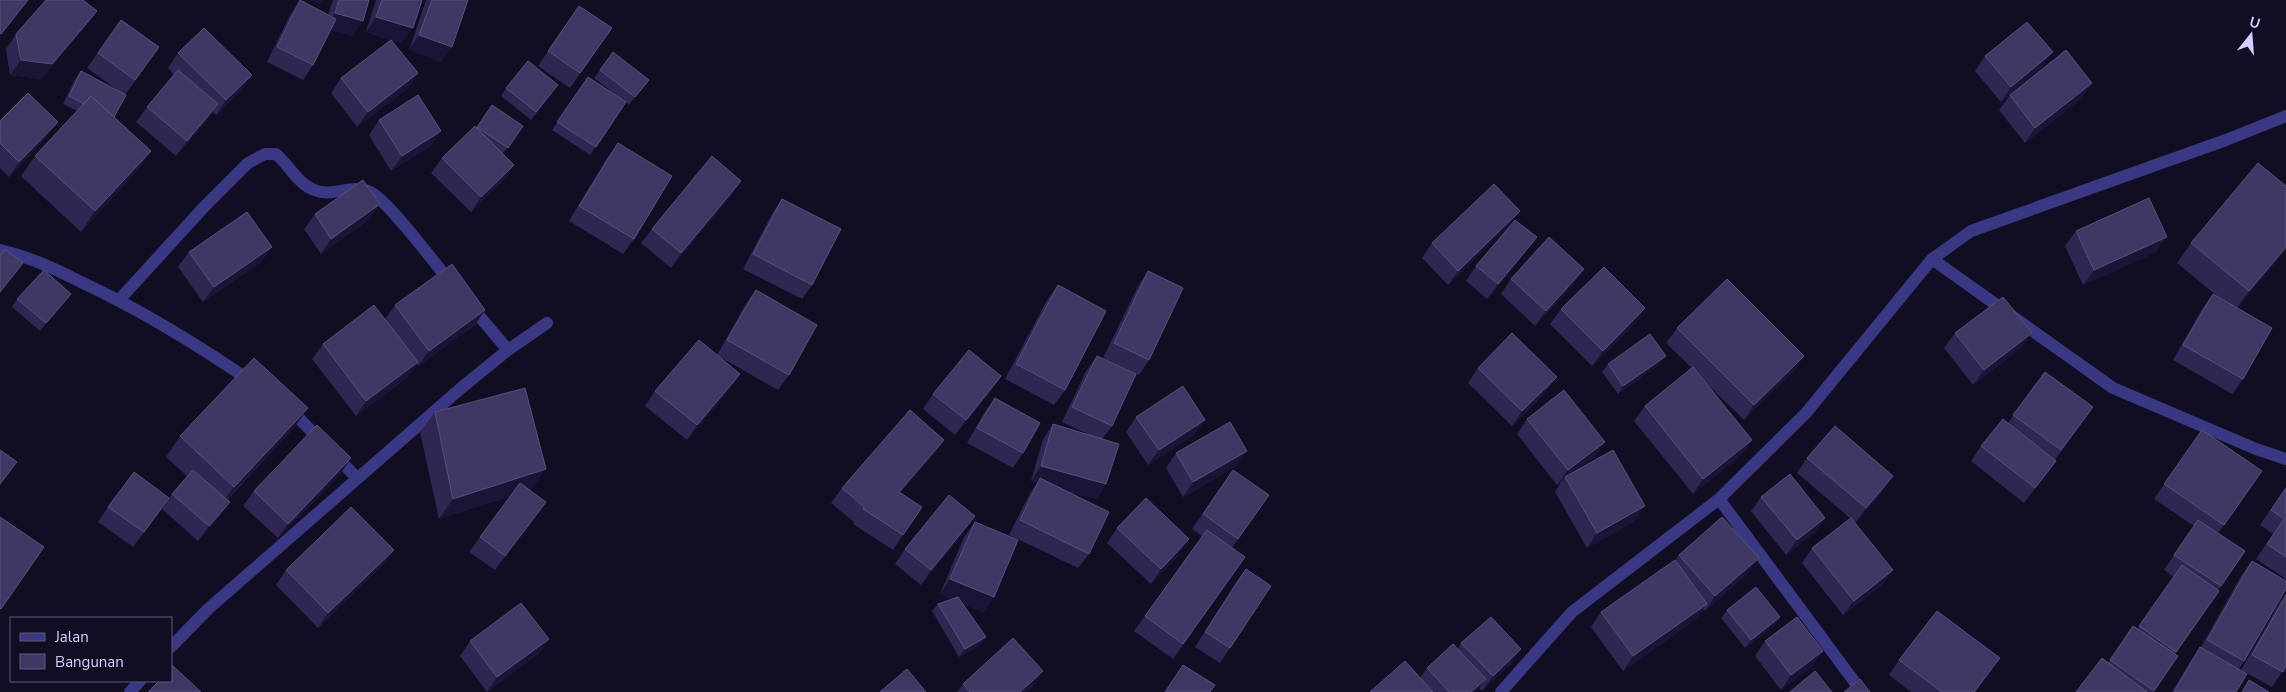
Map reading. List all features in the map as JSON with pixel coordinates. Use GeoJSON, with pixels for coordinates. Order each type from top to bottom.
{"type":"FeatureCollection","features":[{"type":"Feature","properties":{"kind":"street"},"geometry":{"type":"LineString","coordinates":[[1501,692],[1572,612],[1719,499],[1806,413],[1932,258],[1970,231],[2226,140],[2286,116]]}},
{"type":"Feature","properties":{"kind":"street"},"geometry":{"type":"LineString","coordinates":[[119,300],[248,162],[265,154],[276,154],[285,161],[304,184],[315,191],[329,193],[355,188],[371,192],[385,204],[508,350]]}},
{"type":"Feature","properties":{"kind":"street"},"geometry":{"type":"LineString","coordinates":[[0,250],[61,272],[119,300],[211,354],[260,387]]}},
{"type":"Feature","properties":{"kind":"street"},"geometry":{"type":"LineString","coordinates":[[1932,258],[2113,388],[2256,449],[2286,459]]}},
{"type":"Feature","properties":{"kind":"street"},"geometry":{"type":"LineString","coordinates":[[172,646],[208,609],[357,478],[508,350],[547,323]]}},
{"type":"Feature","properties":{"kind":"street"},"geometry":{"type":"LineString","coordinates":[[276,398],[357,478]]}},
{"type":"Feature","properties":{"kind":"street"},"geometry":{"type":"LineString","coordinates":[[1719,499],[1862,692]]}},
{"type":"Feature","properties":{"kind":"street"},"geometry":{"type":"LineString","coordinates":[[130,692],[139,682]]}},
{"type":"Feature","properties":{"kind":"building"},"geometry":{"type":"Polygon","coordinates":[[[0,0],[28,0],[1,34],[0,33],[0,0]]]}},
{"type":"Feature","properties":{"kind":"building"},"geometry":{"type":"Polygon","coordinates":[[[46,0],[83,0],[97,11],[52,64],[21,60],[16,34],[46,0]]]}},
{"type":"Feature","properties":{"kind":"building"},"geometry":{"type":"Polygon","coordinates":[[[300,0],[336,19],[313,65],[277,47],[300,0]]]}},
{"type":"Feature","properties":{"kind":"building"},"geometry":{"type":"Polygon","coordinates":[[[339,0],[369,0],[363,21],[335,13],[339,0]]]}},
{"type":"Feature","properties":{"kind":"building"},"geometry":{"type":"Polygon","coordinates":[[[382,0],[422,0],[413,28],[376,17],[382,0]]]}},
{"type":"Feature","properties":{"kind":"building"},"geometry":{"type":"Polygon","coordinates":[[[432,0],[468,0],[452,47],[419,35],[432,0]]]}},
{"type":"Feature","properties":{"kind":"building"},"geometry":{"type":"Polygon","coordinates":[[[579,6],[612,28],[580,73],[548,51],[579,6]]]}},
{"type":"Feature","properties":{"kind":"building"},"geometry":{"type":"Polygon","coordinates":[[[121,20],[159,47],[135,80],[98,53],[121,20]]]}},
{"type":"Feature","properties":{"kind":"building"},"geometry":{"type":"Polygon","coordinates":[[[2027,22],[2053,52],[2011,87],[1985,56],[2027,22]]]}},
{"type":"Feature","properties":{"kind":"building"},"geometry":{"type":"Polygon","coordinates":[[[204,28],[252,75],[226,100],[178,53],[204,28]]]}},
{"type":"Feature","properties":{"kind":"building"},"geometry":{"type":"Polygon","coordinates":[[[391,40],[418,73],[368,112],[341,78],[391,40]]]}},
{"type":"Feature","properties":{"kind":"building"},"geometry":{"type":"Polygon","coordinates":[[[2066,50],[2092,83],[2035,128],[2010,95],[2066,50]]]}},
{"type":"Feature","properties":{"kind":"building"},"geometry":{"type":"Polygon","coordinates":[[[613,52],[649,80],[635,97],[600,70],[613,52]]]}},
{"type":"Feature","properties":{"kind":"building"},"geometry":{"type":"Polygon","coordinates":[[[528,61],[558,85],[536,112],[506,88],[528,61]]]}},
{"type":"Feature","properties":{"kind":"building"},"geometry":{"type":"Polygon","coordinates":[[[178,70],[218,104],[187,141],[147,107],[178,70]]]}},
{"type":"Feature","properties":{"kind":"building"},"geometry":{"type":"Polygon","coordinates":[[[81,71],[126,95],[114,117],[91,96],[84,104],[69,96],[81,71]]]}},
{"type":"Feature","properties":{"kind":"building"},"geometry":{"type":"Polygon","coordinates":[[[588,77],[626,102],[596,147],[557,122],[588,77]]]}},
{"type":"Feature","properties":{"kind":"building"},"geometry":{"type":"Polygon","coordinates":[[[28,93],[58,122],[19,162],[0,143],[0,121],[28,93]]]}},
{"type":"Feature","properties":{"kind":"building"},"geometry":{"type":"Polygon","coordinates":[[[418,95],[441,131],[402,156],[379,120],[418,95]]]}},
{"type":"Feature","properties":{"kind":"building"},"geometry":{"type":"Polygon","coordinates":[[[91,96],[151,151],[95,211],[35,156],[91,96]]]}},
{"type":"Feature","properties":{"kind":"building"},"geometry":{"type":"Polygon","coordinates":[[[492,105],[523,126],[508,148],[477,127],[492,105]]]}},
{"type":"Feature","properties":{"kind":"building"},"geometry":{"type":"Polygon","coordinates":[[[475,126],[514,165],[481,197],[442,158],[475,126]]]}},
{"type":"Feature","properties":{"kind":"building"},"geometry":{"type":"Polygon","coordinates":[[[618,143],[672,176],[634,239],[579,206],[618,143]]]}},
{"type":"Feature","properties":{"kind":"building"},"geometry":{"type":"Polygon","coordinates":[[[712,156],[741,181],[681,253],[652,229],[712,156]]]}},
{"type":"Feature","properties":{"kind":"building"},"geometry":{"type":"Polygon","coordinates":[[[2258,163],[2286,186],[2286,247],[2249,291],[2191,243],[2258,163]]]}},
{"type":"Feature","properties":{"kind":"building"},"geometry":{"type":"Polygon","coordinates":[[[363,180],[380,204],[331,239],[315,214],[363,180]]]}},
{"type":"Feature","properties":{"kind":"building"},"geometry":{"type":"Polygon","coordinates":[[[1494,184],[1520,211],[1458,271],[1432,243],[1494,184]]]}},
{"type":"Feature","properties":{"kind":"building"},"geometry":{"type":"Polygon","coordinates":[[[2149,198],[2167,237],[2094,270],[2076,231],[2149,198]]]}},
{"type":"Feature","properties":{"kind":"building"},"geometry":{"type":"Polygon","coordinates":[[[782,199],[841,229],[812,285],[753,254],[782,199]]]}},
{"type":"Feature","properties":{"kind":"building"},"geometry":{"type":"Polygon","coordinates":[[[247,212],[272,247],[214,287],[189,252],[247,212]]]}},
{"type":"Feature","properties":{"kind":"building"},"geometry":{"type":"Polygon","coordinates":[[[1515,220],[1537,237],[1498,284],[1476,266],[1515,220]]]}},
{"type":"Feature","properties":{"kind":"building"},"geometry":{"type":"Polygon","coordinates":[[[1549,237],[1584,269],[1546,311],[1511,279],[1549,237]]]}},
{"type":"Feature","properties":{"kind":"building"},"geometry":{"type":"Polygon","coordinates":[[[5,249],[23,263],[0,292],[0,256],[5,249]]]}},
{"type":"Feature","properties":{"kind":"building"},"geometry":{"type":"Polygon","coordinates":[[[452,264],[485,310],[429,351],[395,305],[452,264]]]}},
{"type":"Feature","properties":{"kind":"building"},"geometry":{"type":"Polygon","coordinates":[[[1604,267],[1645,308],[1603,351],[1561,309],[1604,267]]]}},
{"type":"Feature","properties":{"kind":"building"},"geometry":{"type":"Polygon","coordinates":[[[44,270],[71,294],[46,323],[17,299],[44,270]]]}},
{"type":"Feature","properties":{"kind":"building"},"geometry":{"type":"Polygon","coordinates":[[[1148,271],[1183,288],[1149,360],[1114,343],[1148,271]]]}},
{"type":"Feature","properties":{"kind":"building"},"geometry":{"type":"Polygon","coordinates":[[[1727,279],[1804,356],[1754,405],[1677,328],[1727,279]]]}},
{"type":"Feature","properties":{"kind":"building"},"geometry":{"type":"Polygon","coordinates":[[[1058,285],[1106,311],[1065,390],[1016,364],[1058,285]]]}},
{"type":"Feature","properties":{"kind":"building"},"geometry":{"type":"Polygon","coordinates":[[[756,290],[817,325],[789,375],[727,340],[756,290]]]}},
{"type":"Feature","properties":{"kind":"building"},"geometry":{"type":"Polygon","coordinates":[[[2213,294],[2272,328],[2243,379],[2183,345],[2213,294]]]}},
{"type":"Feature","properties":{"kind":"building"},"geometry":{"type":"Polygon","coordinates":[[[2003,297],[2032,333],[1984,370],[1955,333],[2003,297]]]}},
{"type":"Feature","properties":{"kind":"building"},"geometry":{"type":"Polygon","coordinates":[[[374,305],[418,362],[366,401],[323,344],[374,305]]]}},
{"type":"Feature","properties":{"kind":"building"},"geometry":{"type":"Polygon","coordinates":[[[1512,333],[1557,377],[1522,411],[1478,368],[1512,333]]]}},
{"type":"Feature","properties":{"kind":"building"},"geometry":{"type":"Polygon","coordinates":[[[1650,334],[1666,356],[1623,386],[1608,364],[1650,334]]]}},
{"type":"Feature","properties":{"kind":"building"},"geometry":{"type":"Polygon","coordinates":[[[699,340],[740,374],[697,425],[655,391],[699,340]]]}},
{"type":"Feature","properties":{"kind":"building"},"geometry":{"type":"Polygon","coordinates":[[[969,350],[1001,376],[966,420],[933,394],[969,350]]]}},
{"type":"Feature","properties":{"kind":"building"},"geometry":{"type":"Polygon","coordinates":[[[1097,356],[1136,374],[1112,426],[1072,407],[1097,356]]]}},
{"type":"Feature","properties":{"kind":"building"},"geometry":{"type":"Polygon","coordinates":[[[254,358],[308,408],[234,487],[180,436],[254,358]]]}},
{"type":"Feature","properties":{"kind":"building"},"geometry":{"type":"Polygon","coordinates":[[[1693,367],[1752,440],[1703,479],[1645,406],[1693,367]]]}},
{"type":"Feature","properties":{"kind":"building"},"geometry":{"type":"Polygon","coordinates":[[[2045,372],[2093,407],[2061,450],[2013,415],[2045,372]]]}},
{"type":"Feature","properties":{"kind":"building"},"geometry":{"type":"Polygon","coordinates":[[[1183,386],[1205,420],[1159,450],[1136,417],[1183,386]]]}},
{"type":"Feature","properties":{"kind":"building"},"geometry":{"type":"Polygon","coordinates":[[[525,388],[546,469],[453,499],[435,412],[525,388]]]}},
{"type":"Feature","properties":{"kind":"building"},"geometry":{"type":"Polygon","coordinates":[[[1564,390],[1605,442],[1568,470],[1527,419],[1564,390]]]}},
{"type":"Feature","properties":{"kind":"building"},"geometry":{"type":"Polygon","coordinates":[[[995,398],[1040,423],[1023,453],[977,428],[995,398]]]}},
{"type":"Feature","properties":{"kind":"building"},"geometry":{"type":"Polygon","coordinates":[[[910,410],[944,440],[899,492],[922,507],[903,535],[863,509],[864,507],[842,488],[910,410]]]}},
{"type":"Feature","properties":{"kind":"building"},"geometry":{"type":"Polygon","coordinates":[[[2003,419],[2056,461],[2035,488],[1981,446],[2003,419]]]}},
{"type":"Feature","properties":{"kind":"building"},"geometry":{"type":"Polygon","coordinates":[[[1230,422],[1247,451],[1193,482],[1176,453],[1230,422]]]}},
{"type":"Feature","properties":{"kind":"building"},"geometry":{"type":"Polygon","coordinates":[[[1053,424],[1119,444],[1106,484],[1041,466],[1053,424]]]}},
{"type":"Feature","properties":{"kind":"building"},"geometry":{"type":"Polygon","coordinates":[[[317,425],[351,458],[288,524],[254,491],[317,425]]]}},
{"type":"Feature","properties":{"kind":"building"},"geometry":{"type":"Polygon","coordinates":[[[1835,426],[1893,476],[1866,508],[1807,458],[1835,426]]]}},
{"type":"Feature","properties":{"kind":"building"},"geometry":{"type":"Polygon","coordinates":[[[2202,430],[2262,471],[2224,525],[2164,484],[2202,430]]]}},
{"type":"Feature","properties":{"kind":"building"},"geometry":{"type":"Polygon","coordinates":[[[0,450],[17,462],[0,484],[0,450]]]}},
{"type":"Feature","properties":{"kind":"building"},"geometry":{"type":"Polygon","coordinates":[[[1613,450],[1645,506],[1597,533],[1565,477],[1613,450]]]}},
{"type":"Feature","properties":{"kind":"building"},"geometry":{"type":"Polygon","coordinates":[[[193,470],[230,502],[209,526],[172,494],[193,470]]]}},
{"type":"Feature","properties":{"kind":"building"},"geometry":{"type":"Polygon","coordinates":[[[1233,470],[1269,495],[1238,539],[1203,514],[1233,470]]]}},
{"type":"Feature","properties":{"kind":"building"},"geometry":{"type":"Polygon","coordinates":[[[134,472],[169,498],[144,532],[108,507],[134,472]]]}},
{"type":"Feature","properties":{"kind":"building"},"geometry":{"type":"Polygon","coordinates":[[[1790,474],[1825,518],[1797,540],[1761,497],[1790,474]]]}},
{"type":"Feature","properties":{"kind":"building"},"geometry":{"type":"Polygon","coordinates":[[[1040,478],[1109,512],[1089,554],[1020,520],[1040,478]]]}},
{"type":"Feature","properties":{"kind":"building"},"geometry":{"type":"Polygon","coordinates":[[[520,483],[546,502],[505,556],[480,537],[520,483]]]}},
{"type":"Feature","properties":{"kind":"building"},"geometry":{"type":"Polygon","coordinates":[[[2286,488],[2286,557],[2267,544],[2284,519],[2271,510],[2286,488]]]}},
{"type":"Feature","properties":{"kind":"building"},"geometry":{"type":"Polygon","coordinates":[[[949,495],[975,516],[931,570],[905,549],[949,495]]]}},
{"type":"Feature","properties":{"kind":"building"},"geometry":{"type":"Polygon","coordinates":[[[1146,498],[1189,539],[1161,569],[1117,528],[1146,498]]]}},
{"type":"Feature","properties":{"kind":"building"},"geometry":{"type":"Polygon","coordinates":[[[351,507],[394,550],[328,613],[286,570],[351,507]]]}},
{"type":"Feature","properties":{"kind":"building"},"geometry":{"type":"Polygon","coordinates":[[[0,517],[44,547],[1,609],[0,608],[0,517]]]}},
{"type":"Feature","properties":{"kind":"building"},"geometry":{"type":"Polygon","coordinates":[[[1722,517],[1759,558],[1715,596],[1679,555],[1722,517]]]}},
{"type":"Feature","properties":{"kind":"building"},"geometry":{"type":"Polygon","coordinates":[[[1851,518],[1893,570],[1854,601],[1812,548],[1851,518]]]}},
{"type":"Feature","properties":{"kind":"building"},"geometry":{"type":"Polygon","coordinates":[[[2198,520],[2245,551],[2221,586],[2174,555],[2198,520]]]}},
{"type":"Feature","properties":{"kind":"building"},"geometry":{"type":"Polygon","coordinates":[[[975,522],[1018,540],[994,597],[950,579],[975,522]]]}},
{"type":"Feature","properties":{"kind":"building"},"geometry":{"type":"Polygon","coordinates":[[[1207,530],[1245,557],[1183,644],[1145,616],[1207,530]]]}},
{"type":"Feature","properties":{"kind":"building"},"geometry":{"type":"Polygon","coordinates":[[[1675,560],[1707,604],[1633,656],[1601,612],[1675,560]]]}},
{"type":"Feature","properties":{"kind":"building"},"geometry":{"type":"Polygon","coordinates":[[[2252,561],[2286,581],[2286,589],[2244,661],[2207,640],[2252,561]]]}},
{"type":"Feature","properties":{"kind":"building"},"geometry":{"type":"Polygon","coordinates":[[[2182,565],[2219,591],[2176,652],[2139,626],[2182,565]]]}},
{"type":"Feature","properties":{"kind":"building"},"geometry":{"type":"Polygon","coordinates":[[[1246,569],[1271,586],[1230,648],[1205,632],[1246,569]]]}},
{"type":"Feature","properties":{"kind":"building"},"geometry":{"type":"Polygon","coordinates":[[[1756,587],[1780,617],[1751,640],[1727,610],[1756,587]]]}},
{"type":"Feature","properties":{"kind":"building"},"geometry":{"type":"Polygon","coordinates":[[[2286,595],[2286,666],[2283,672],[2252,655],[2286,595]]]}},
{"type":"Feature","properties":{"kind":"building"},"geometry":{"type":"Polygon","coordinates":[[[958,597],[986,637],[965,649],[938,604],[958,597]]]}},
{"type":"Feature","properties":{"kind":"building"},"geometry":{"type":"Polygon","coordinates":[[[521,603],[549,639],[497,677],[470,641],[521,603]]]}},
{"type":"Feature","properties":{"kind":"building"},"geometry":{"type":"Polygon","coordinates":[[[1937,611],[2000,658],[1974,692],[1942,692],[1899,660],[1937,611]]]}},
{"type":"Feature","properties":{"kind":"building"},"geometry":{"type":"Polygon","coordinates":[[[1491,617],[1521,649],[1493,676],[1461,643],[1491,617]]]}},
{"type":"Feature","properties":{"kind":"building"},"geometry":{"type":"Polygon","coordinates":[[[1797,617],[1823,651],[1791,675],[1765,641],[1797,617]]]}},
{"type":"Feature","properties":{"kind":"building"},"geometry":{"type":"Polygon","coordinates":[[[2133,626],[2178,656],[2154,691],[2110,660],[2133,626]]]}},
{"type":"Feature","properties":{"kind":"building"},"geometry":{"type":"Polygon","coordinates":[[[1013,638],[1043,671],[1020,692],[970,692],[963,684],[1013,638]]]}},
{"type":"Feature","properties":{"kind":"building"},"geometry":{"type":"Polygon","coordinates":[[[1453,644],[1486,679],[1471,692],[1449,692],[1427,668],[1453,644]]]}},
{"type":"Feature","properties":{"kind":"building"},"geometry":{"type":"Polygon","coordinates":[[[2200,647],[2247,674],[2236,692],[2174,692],[2200,647]]]}},
{"type":"Feature","properties":{"kind":"building"},"geometry":{"type":"Polygon","coordinates":[[[2102,658],[2147,692],[2076,692],[2102,658]]]}},
{"type":"Feature","properties":{"kind":"building"},"geometry":{"type":"Polygon","coordinates":[[[1405,661],[1433,692],[1370,692],[1405,661]]]}},
{"type":"Feature","properties":{"kind":"building"},"geometry":{"type":"Polygon","coordinates":[[[1183,665],[1215,685],[1210,692],[1165,692],[1183,665]]]}},
{"type":"Feature","properties":{"kind":"building"},"geometry":{"type":"Polygon","coordinates":[[[172,666],[201,692],[148,692],[158,682],[172,682],[172,666]]]}},
{"type":"Feature","properties":{"kind":"building"},"geometry":{"type":"Polygon","coordinates":[[[907,669],[926,692],[880,692],[907,669]]]}},
{"type":"Feature","properties":{"kind":"building"},"geometry":{"type":"Polygon","coordinates":[[[1815,671],[1832,692],[1790,692],[1815,671]]]}},
{"type":"Feature","properties":{"kind":"building"},"geometry":{"type":"Polygon","coordinates":[[[1860,679],[1870,692],[1844,692],[1860,679]]]}},
{"type":"Feature","properties":{"kind":"building"},"geometry":{"type":"Polygon","coordinates":[[[2249,680],[2269,692],[2242,692],[2249,680]]]}}]}
